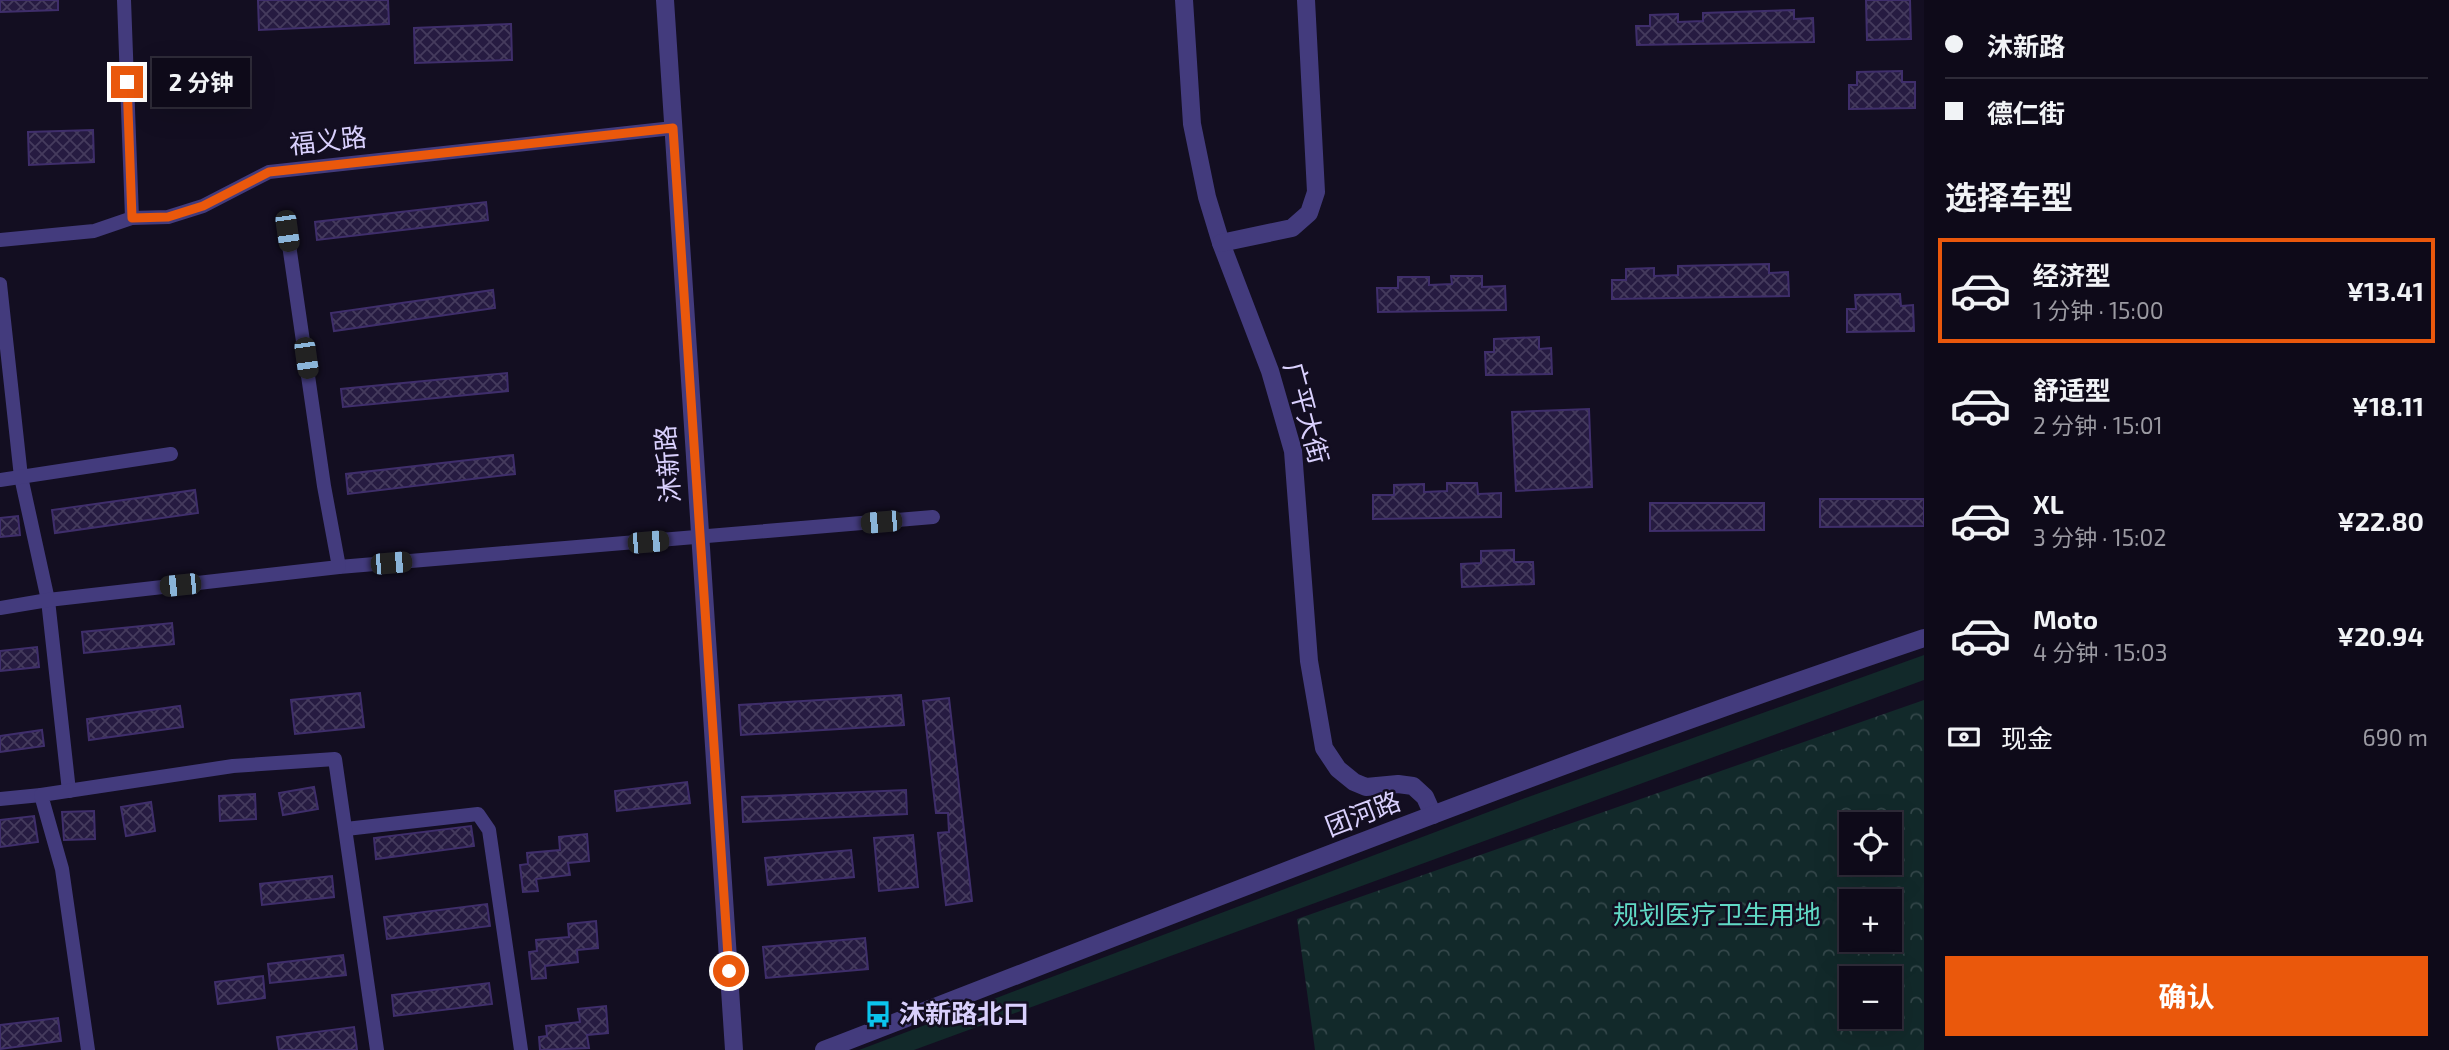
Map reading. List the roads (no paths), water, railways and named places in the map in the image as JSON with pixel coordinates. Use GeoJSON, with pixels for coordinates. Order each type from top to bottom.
{"type":"FeatureCollection","features":[{"type":"Feature","properties":{"kind":"street"},"geometry":{"type":"LineString","coordinates":[[124,0],[132,218]]}},
{"type":"Feature","properties":{"kind":"street","name":"沐新路"},"geometry":{"type":"LineString","coordinates":[[665,0],[734,1050]]}},
{"type":"Feature","properties":{"kind":"street","name":"广平大街"},"geometry":{"type":"LineString","coordinates":[[1184,0],[1192,124],[1207,197],[1221,243],[1270,371],[1293,451],[1309,661],[1324,748],[1338,769],[1366,788],[1398,784],[1413,786],[1425,797],[1433,816]]}},
{"type":"Feature","properties":{"kind":"street"},"geometry":{"type":"LineString","coordinates":[[1221,243],[1292,228],[1309,212],[1315,192],[1306,0]]}},
{"type":"Feature","properties":{"kind":"street","name":"福义路"},"geometry":{"type":"LineString","coordinates":[[0,240],[94,231],[132,218],[168,217],[203,206],[269,172],[673,128]]}},
{"type":"Feature","properties":{"kind":"street"},"geometry":{"type":"LineString","coordinates":[[287,231],[324,486],[339,567]]}},
{"type":"Feature","properties":{"kind":"street"},"geometry":{"type":"LineString","coordinates":[[0,284],[21,477],[48,600],[69,791]]}},
{"type":"Feature","properties":{"kind":"street"},"geometry":{"type":"LineString","coordinates":[[0,480],[171,454]]}},
{"type":"Feature","properties":{"kind":"street"},"geometry":{"type":"LineString","coordinates":[[0,608],[48,600],[339,567],[933,517]]}},
{"type":"Feature","properties":{"kind":"street","name":"团河路"},"geometry":{"type":"LineString","coordinates":[[824,1050],[1433,816],[1924,638]]}},
{"type":"Feature","properties":{"kind":"street"},"geometry":{"type":"LineString","coordinates":[[0,799],[41,796],[233,766],[335,759],[377,1050]]}},
{"type":"Feature","properties":{"kind":"street"},"geometry":{"type":"LineString","coordinates":[[41,796],[62,869],[88,1050]]}},
{"type":"Feature","properties":{"kind":"street"},"geometry":{"type":"LineString","coordinates":[[346,829],[478,814],[489,830],[521,1050]]}},
{"type":"Feature","properties":{"kind":"place","name":"沐新路北口"},"geometry":{"type":"Point","coordinates":[878,1014]}},
{"type":"Feature","properties":{"kind":"park label","name":"规划医疗卫生用地"},"geometry":{"type":"Point","coordinates":[1717,915]}}]}
